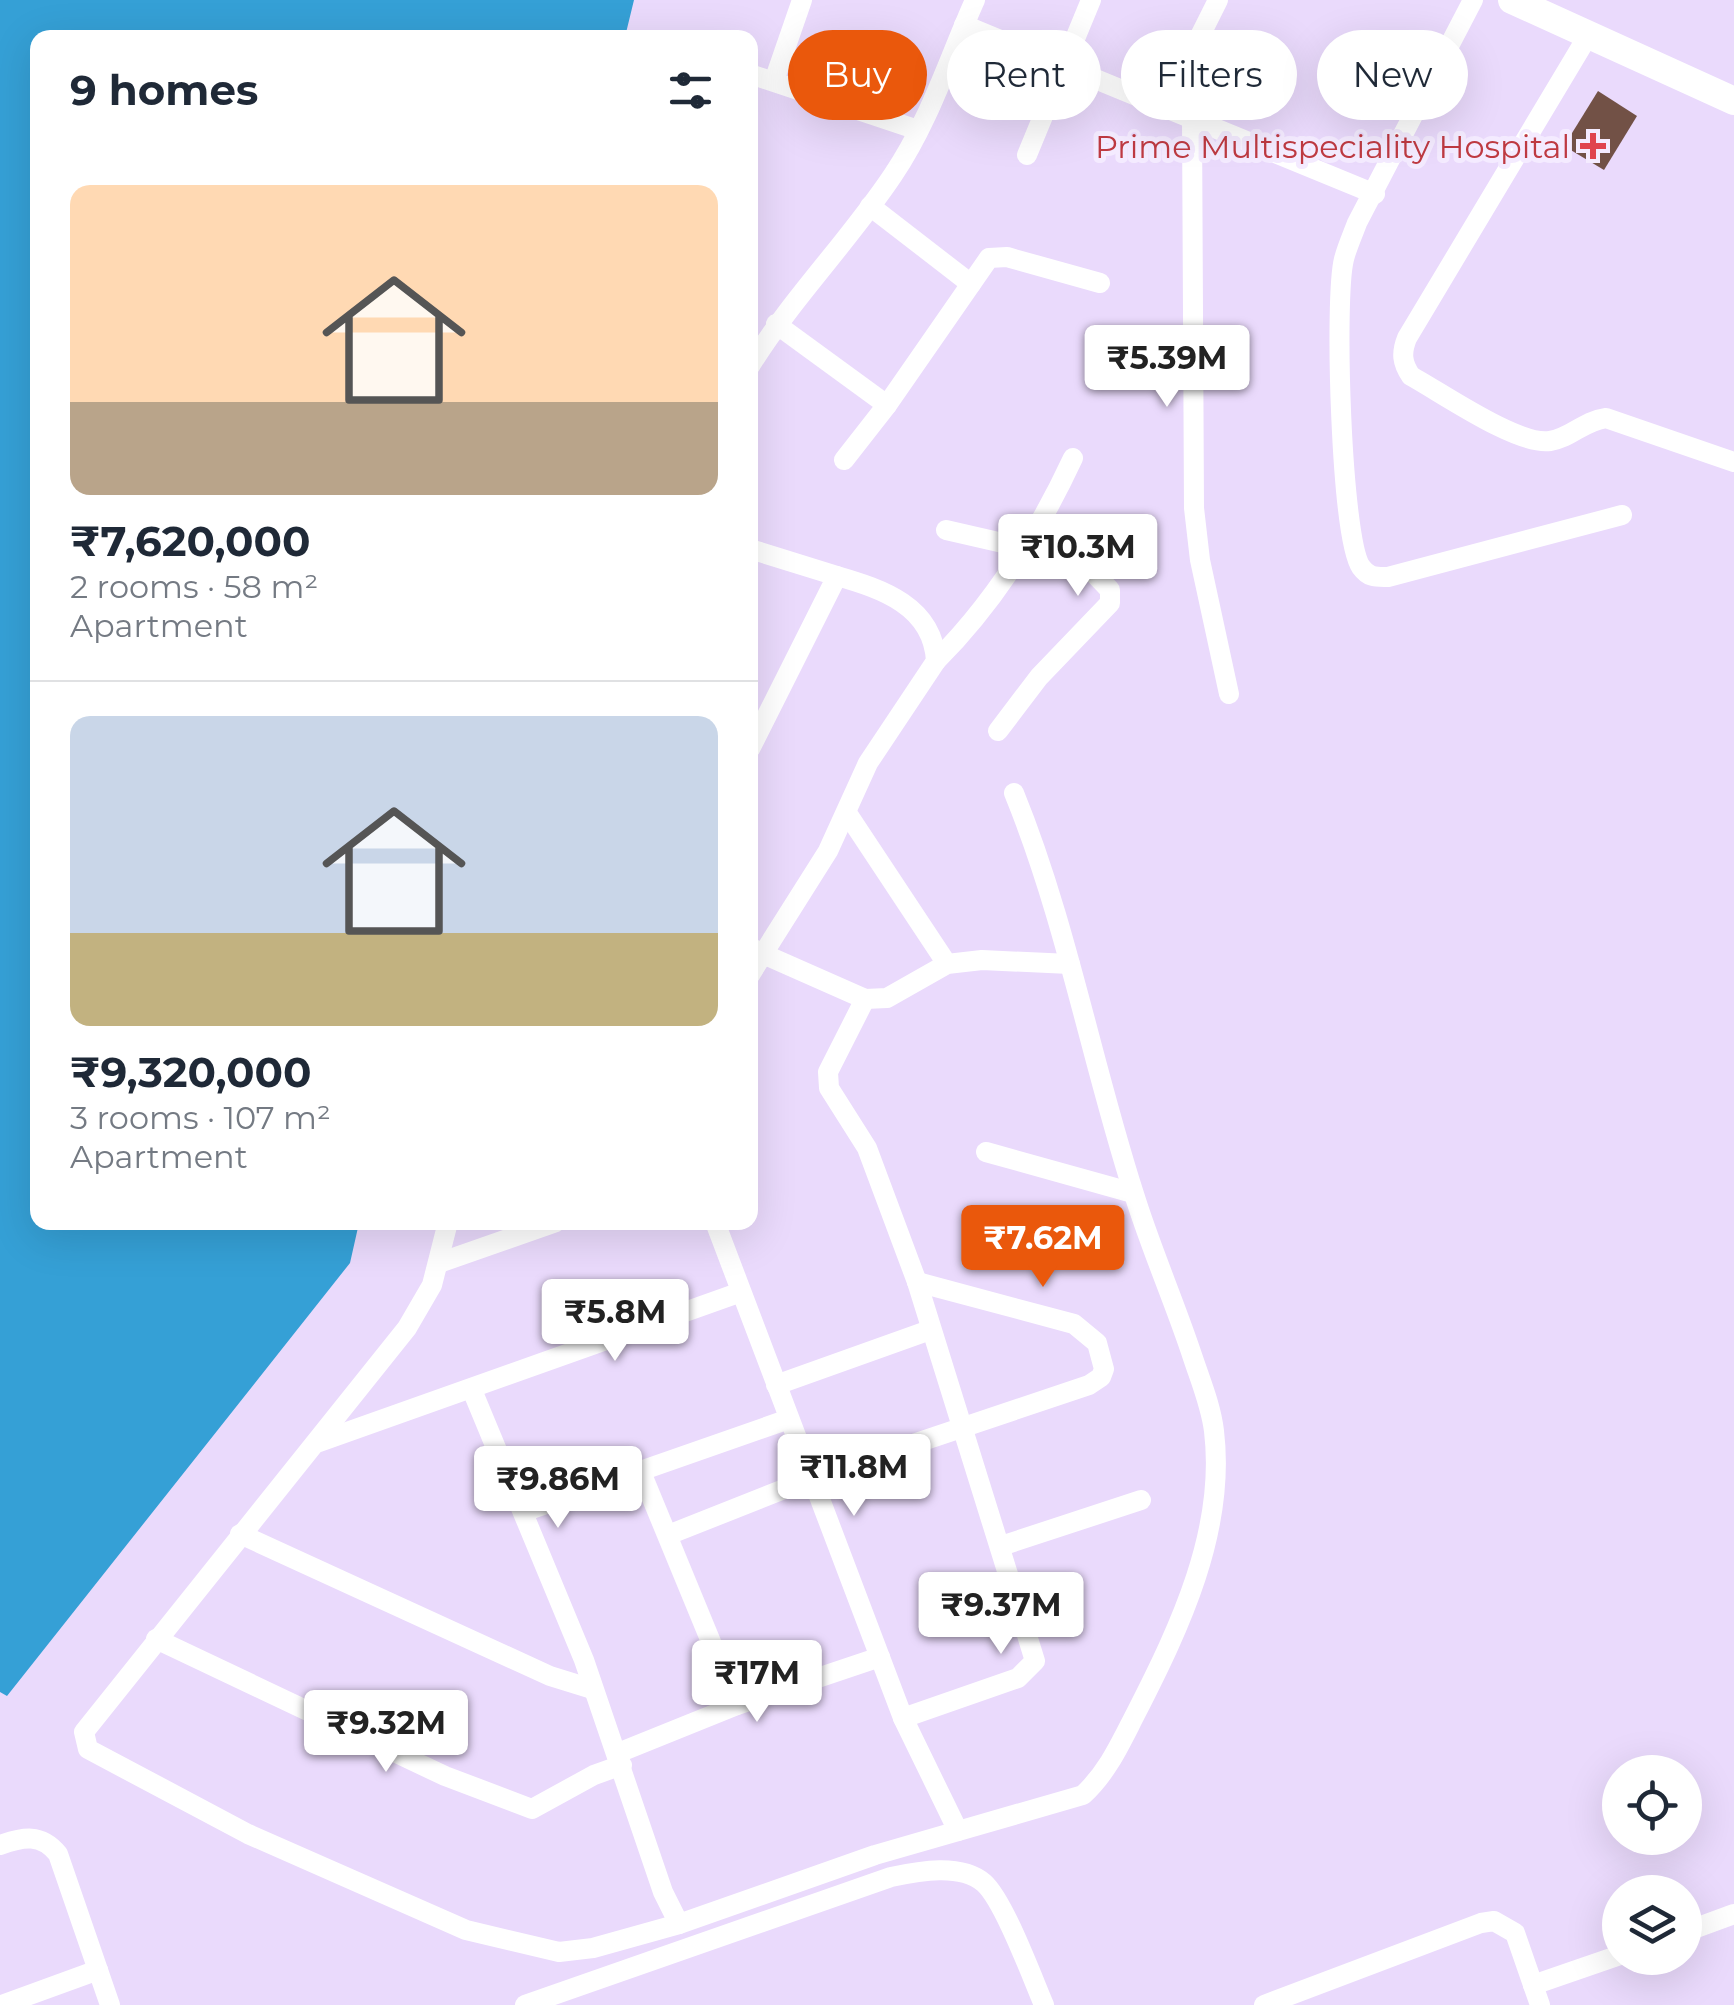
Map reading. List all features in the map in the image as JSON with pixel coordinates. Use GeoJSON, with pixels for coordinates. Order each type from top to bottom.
{"type":"FeatureCollection","features":[{"type":"Feature","properties":{"kind":"street"},"geometry":{"type":"LineString","coordinates":[[774,81],[802,0]]}},
{"type":"Feature","properties":{"kind":"street"},"geometry":{"type":"LineString","coordinates":[[758,353],[776,324],[894,174],[918,130],[975,0]]}},
{"type":"Feature","properties":{"kind":"street"},"geometry":{"type":"LineString","coordinates":[[1078,30],[1091,0]]}},
{"type":"Feature","properties":{"kind":"street"},"geometry":{"type":"LineString","coordinates":[[1203,30],[1218,0]]}},
{"type":"Feature","properties":{"kind":"street"},"geometry":{"type":"LineString","coordinates":[[1474,0],[1358,222],[1344,260],[1340,296],[1346,492],[1356,558],[1362,570],[1372,577],[1388,577],[1622,516]]}},
{"type":"Feature","properties":{"kind":"street"},"geometry":{"type":"LineString","coordinates":[[1512,0],[1734,101]]}},
{"type":"Feature","properties":{"kind":"street"},"geometry":{"type":"LineString","coordinates":[[964,25],[976,30]]}},
{"type":"Feature","properties":{"kind":"street"},"geometry":{"type":"LineString","coordinates":[[1589,34],[1406,338],[1403,364],[1411,376],[1520,438],[1560,440],[1588,420],[1606,418],[1734,462]]}},
{"type":"Feature","properties":{"kind":"street"},"geometry":{"type":"LineString","coordinates":[[758,76],[918,130]]}},
{"type":"Feature","properties":{"kind":"street"},"geometry":{"type":"LineString","coordinates":[[1027,155],[1041,120]]}},
{"type":"Feature","properties":{"kind":"street"},"geometry":{"type":"LineString","coordinates":[[1192,120],[1194,508],[1200,560],[1229,694]]}},
{"type":"Feature","properties":{"kind":"street"},"geometry":{"type":"LineString","coordinates":[[1197,120],[1374,194]]}},
{"type":"Feature","properties":{"kind":"street"},"geometry":{"type":"LineString","coordinates":[[870,206],[972,284]]}},
{"type":"Feature","properties":{"kind":"street"},"geometry":{"type":"LineString","coordinates":[[844,460],[888,406],[989,258],[998,256],[1100,283]]}},
{"type":"Feature","properties":{"kind":"street"},"geometry":{"type":"LineString","coordinates":[[776,324],[888,406]]}},
{"type":"Feature","properties":{"kind":"street"},"geometry":{"type":"LineString","coordinates":[[758,947],[807,886],[847,813],[868,763],[936,660],[982,610],[1025,548],[1073,458]]}},
{"type":"Feature","properties":{"kind":"street"},"geometry":{"type":"LineString","coordinates":[[946,530],[1025,548],[1065,568],[1090,567],[1110,590],[1112,598],[1040,677],[998,732]]}},
{"type":"Feature","properties":{"kind":"street"},"geometry":{"type":"LineString","coordinates":[[758,551],[877,587],[907,605],[927,625],[936,660]]}},
{"type":"Feature","properties":{"kind":"street"},"geometry":{"type":"LineString","coordinates":[[758,733],[837,576]]}},
{"type":"Feature","properties":{"kind":"street"},"geometry":{"type":"LineString","coordinates":[[446,1230],[425,1301],[407,1328],[84,1732],[88,1749],[248,1834],[466,1930],[559,1952],[592,1948],[679,1924],[875,1855],[1084,1795],[1101,1779],[1162,1664],[1196,1577],[1214,1504],[1214,1432],[1193,1357],[1134,1193],[1035,844],[1014,793]]}},
{"type":"Feature","properties":{"kind":"street"},"geometry":{"type":"LineString","coordinates":[[847,813],[947,964]]}},
{"type":"Feature","properties":{"kind":"street"},"geometry":{"type":"LineString","coordinates":[[758,951],[866,1000],[887,998],[947,964],[982,960],[1070,964]]}},
{"type":"Feature","properties":{"kind":"street"},"geometry":{"type":"LineString","coordinates":[[866,1000],[828,1072],[829,1088],[867,1148],[918,1282],[1035,1662],[1018,1678],[903,1718]]}},
{"type":"Feature","properties":{"kind":"street"},"geometry":{"type":"LineString","coordinates":[[986,1152],[1134,1193]]}},
{"type":"Feature","properties":{"kind":"street"},"geometry":{"type":"LineString","coordinates":[[439,1263],[533,1230]]}},
{"type":"Feature","properties":{"kind":"street"},"geometry":{"type":"LineString","coordinates":[[718,1230],[903,1718],[958,1831]]}},
{"type":"Feature","properties":{"kind":"street"},"geometry":{"type":"LineString","coordinates":[[668,1535],[812,1478],[1096,1382],[1104,1370],[1097,1343],[1074,1324],[918,1282]]}},
{"type":"Feature","properties":{"kind":"street"},"geometry":{"type":"LineString","coordinates":[[317,1443],[741,1292]]}},
{"type":"Feature","properties":{"kind":"street"},"geometry":{"type":"LineString","coordinates":[[776,1385],[930,1330]]}},
{"type":"Feature","properties":{"kind":"street"},"geometry":{"type":"LineString","coordinates":[[472,1390],[584,1660],[663,1892],[679,1924]]}},
{"type":"Feature","properties":{"kind":"street"},"geometry":{"type":"LineString","coordinates":[[523,1512],[789,1419]]}},
{"type":"Feature","properties":{"kind":"street"},"geometry":{"type":"LineString","coordinates":[[641,1472],[738,1705]]}},
{"type":"Feature","properties":{"kind":"street"},"geometry":{"type":"LineString","coordinates":[[1000,1546],[1140,1500]]}},
{"type":"Feature","properties":{"kind":"street"},"geometry":{"type":"LineString","coordinates":[[240,1534],[550,1676],[592,1690]]}},
{"type":"Feature","properties":{"kind":"street"},"geometry":{"type":"LineString","coordinates":[[156,1639],[445,1776],[532,1808],[620,1759],[738,1705],[880,1657]]}},
{"type":"Feature","properties":{"kind":"street"},"geometry":{"type":"LineString","coordinates":[[0,1845],[36,1838],[50,1844],[58,1854],[110,2005]]}},
{"type":"Feature","properties":{"kind":"street"},"geometry":{"type":"LineString","coordinates":[[525,2005],[891,1877],[931,1872],[966,1874],[984,1884],[996,1900],[1042,2004]]}},
{"type":"Feature","properties":{"kind":"street"},"geometry":{"type":"LineString","coordinates":[[1702,1926],[1734,1914]]}},
{"type":"Feature","properties":{"kind":"street"},"geometry":{"type":"LineString","coordinates":[[1264,2005],[1481,1923],[1494,1922],[1515,1933],[1536,1995],[1602,1964]]}},
{"type":"Feature","properties":{"kind":"street"},"geometry":{"type":"LineString","coordinates":[[7,2004],[98,1970]]}},
{"type":"Feature","properties":{"kind":"water"},"geometry":{"type":"Polygon","coordinates":[[[0,0],[634,0],[627,30],[30,30],[30,1230],[357,1230],[350,1263],[7,1696],[0,1692],[0,0]]]}},
{"type":"Feature","properties":{"kind":"building"},"geometry":{"type":"Polygon","coordinates":[[[1598,91],[1637,116],[1604,170],[1564,146],[1598,91]]]}},
{"type":"Feature","properties":{"kind":"place","name":"Prime Multispeciality Hospital"},"geometry":{"type":"Point","coordinates":[1593,146]}}]}
